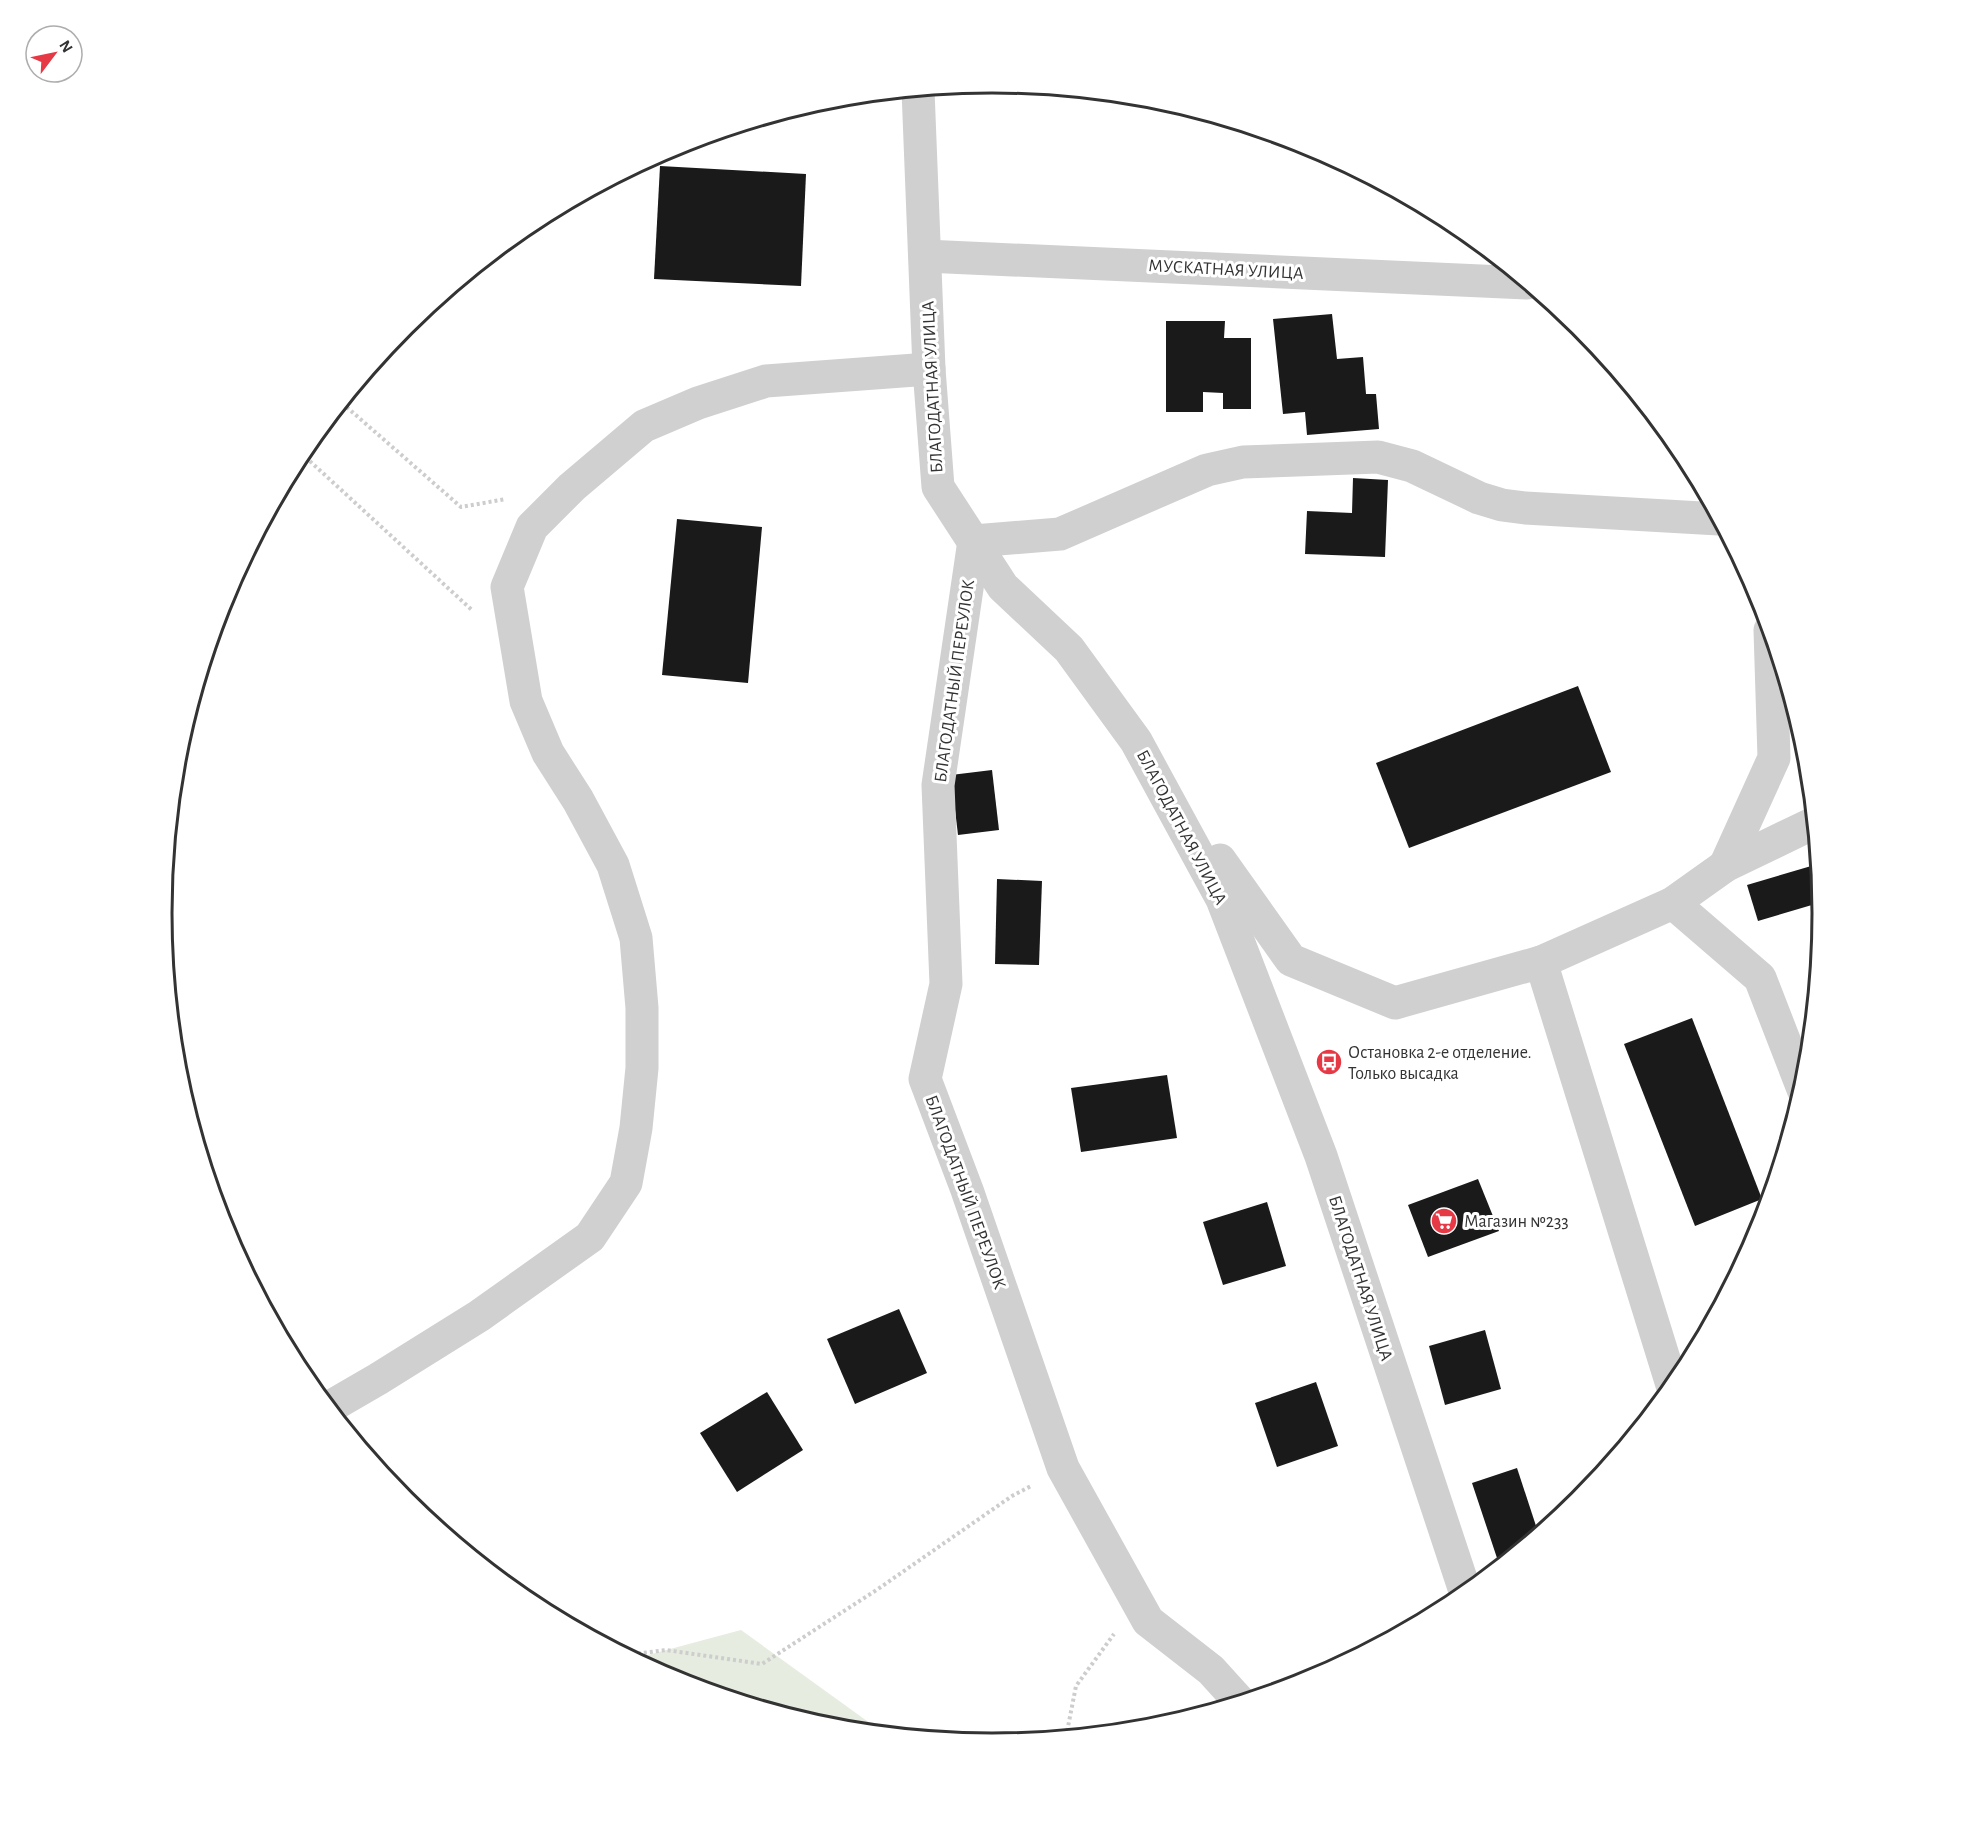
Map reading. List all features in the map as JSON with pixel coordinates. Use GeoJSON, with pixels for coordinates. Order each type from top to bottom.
{"type":"FeatureCollection","features":[{"type":"Feature","properties":{"kind":"street","name":"БЛАГОДАТНАЯ УЛИЦА"},"geometry":{"type":"LineString","coordinates":[[918,97],[929,369],[938,487],[1003,587],[1069,649],[1136,741],[1222,899],[1321,1156],[1463,1585]]}},
{"type":"Feature","properties":{"kind":"street","name":"МУСКАТНАЯ УЛИЦА"},"geometry":{"type":"LineString","coordinates":[[925,256],[1515,282]]}},
{"type":"Feature","properties":{"kind":"street"},"geometry":{"type":"LineString","coordinates":[[335,1404],[479,1316],[590,1237],[626,1183],[636,1128],[642,1068],[642,1008],[636,938],[613,865],[578,800],[549,753],[526,701],[507,587],[532,527],[572,487],[644,426],[698,403],[766,381],[929,369]]}},
{"type":"Feature","properties":{"kind":"street"},"geometry":{"type":"LineString","coordinates":[[974,541],[1060,534],[1207,470],[1227,465],[1243,462],[1366,458],[1377,458],[1412,466],[1479,498],[1502,505],[1711,519]]}},
{"type":"Feature","properties":{"kind":"street","name":"БЛАГОДАТНЫЙ ПЕРЕУЛОК"},"geometry":{"type":"LineString","coordinates":[[974,541],[938,785],[946,984],[925,1079],[967,1190],[1063,1468],[1148,1621],[1211,1670],[1235,1696]]}},
{"type":"Feature","properties":{"kind":"street"},"geometry":{"type":"LineString","coordinates":[[1725,866],[1774,758],[1771,656]]}},
{"type":"Feature","properties":{"kind":"street"},"geometry":{"type":"LineString","coordinates":[[1136,741],[1291,960],[1395,1003],[1542,962],[1673,903],[1725,866],[1807,826]]}},
{"type":"Feature","properties":{"kind":"street"},"geometry":{"type":"LineString","coordinates":[[1673,903],[1760,978],[1797,1074]]}},
{"type":"Feature","properties":{"kind":"street"},"geometry":{"type":"LineString","coordinates":[[1542,962],[1669,1376]]}},
{"type":"Feature","properties":{"kind":"path"},"geometry":{"type":"LineString","coordinates":[[347,407],[460,507],[516,497]]}},
{"type":"Feature","properties":{"kind":"path"},"geometry":{"type":"LineString","coordinates":[[309,460],[516,650]]}},
{"type":"Feature","properties":{"kind":"path"},"geometry":{"type":"LineString","coordinates":[[638,1653],[666,1650],[762,1664],[878,1590],[1012,1496],[1063,1468]]}},
{"type":"Feature","properties":{"kind":"path"},"geometry":{"type":"LineString","coordinates":[[1067,1730],[1076,1686],[1137,1602]]}},
{"type":"Feature","properties":{"kind":"shaded area"},"geometry":{"type":"Polygon","coordinates":[[[741,1630],[872,1725],[780,1706],[678,1672],[644,1656],[741,1630]]]}},
{"type":"Feature","properties":{"kind":"building"},"geometry":{"type":"Polygon","coordinates":[[[660,166],[806,174],[801,286],[654,279],[660,166]]]}},
{"type":"Feature","properties":{"kind":"building"},"geometry":{"type":"Polygon","coordinates":[[[1332,314],[1337,359],[1363,357],[1366,394],[1376,394],[1379,429],[1307,435],[1305,412],[1283,414],[1273,319],[1332,314]]]}},
{"type":"Feature","properties":{"kind":"building"},"geometry":{"type":"Polygon","coordinates":[[[1166,321],[1225,321],[1224,338],[1251,338],[1251,409],[1223,409],[1223,393],[1203,392],[1203,412],[1166,412],[1166,321]]]}},
{"type":"Feature","properties":{"kind":"building"},"geometry":{"type":"Polygon","coordinates":[[[1353,478],[1388,480],[1385,557],[1305,554],[1307,511],[1352,513],[1353,478]]]}},
{"type":"Feature","properties":{"kind":"building"},"geometry":{"type":"Polygon","coordinates":[[[677,519],[762,527],[748,683],[662,675],[677,519]]]}},
{"type":"Feature","properties":{"kind":"building"},"geometry":{"type":"Polygon","coordinates":[[[1578,686],[1611,772],[1409,848],[1376,763],[1578,686]]]}},
{"type":"Feature","properties":{"kind":"building"},"geometry":{"type":"Polygon","coordinates":[[[992,770],[999,830],[958,835],[951,775],[992,770]]]}},
{"type":"Feature","properties":{"kind":"building"},"geometry":{"type":"Polygon","coordinates":[[[1811,866],[1813,905],[1758,921],[1747,885],[1811,866]]]}},
{"type":"Feature","properties":{"kind":"building"},"geometry":{"type":"Polygon","coordinates":[[[997,879],[1042,881],[1039,965],[995,964],[997,879]]]}},
{"type":"Feature","properties":{"kind":"building"},"geometry":{"type":"Polygon","coordinates":[[[1692,1018],[1760,1200],[1695,1226],[1624,1044],[1692,1018]]]}},
{"type":"Feature","properties":{"kind":"building"},"geometry":{"type":"Polygon","coordinates":[[[1167,1075],[1177,1138],[1081,1152],[1071,1088],[1167,1075]]]}},
{"type":"Feature","properties":{"kind":"building"},"geometry":{"type":"Polygon","coordinates":[[[1478,1179],[1499,1231],[1428,1257],[1408,1205],[1478,1179]]]}},
{"type":"Feature","properties":{"kind":"building"},"geometry":{"type":"Polygon","coordinates":[[[1267,1202],[1286,1266],[1223,1285],[1203,1222],[1267,1202]]]}},
{"type":"Feature","properties":{"kind":"building"},"geometry":{"type":"Polygon","coordinates":[[[899,1309],[927,1373],[855,1404],[827,1339],[899,1309]]]}},
{"type":"Feature","properties":{"kind":"building"},"geometry":{"type":"Polygon","coordinates":[[[1485,1330],[1501,1389],[1445,1405],[1429,1346],[1485,1330]]]}},
{"type":"Feature","properties":{"kind":"building"},"geometry":{"type":"Polygon","coordinates":[[[1316,1382],[1338,1446],[1277,1467],[1255,1403],[1316,1382]]]}},
{"type":"Feature","properties":{"kind":"building"},"geometry":{"type":"Polygon","coordinates":[[[767,1392],[803,1450],[737,1492],[700,1433],[767,1392]]]}},
{"type":"Feature","properties":{"kind":"building"},"geometry":{"type":"Polygon","coordinates":[[[1517,1468],[1536,1527],[1497,1559],[1472,1483],[1517,1468]]]}},
{"type":"Feature","properties":{"kind":"place","name":"Остановка 2-е отделение. Только высадка"},"geometry":{"type":"Point","coordinates":[1329,1062]}},
{"type":"Feature","properties":{"kind":"place","name":"Магазин №233"},"geometry":{"type":"Point","coordinates":[1444,1221]}}]}
